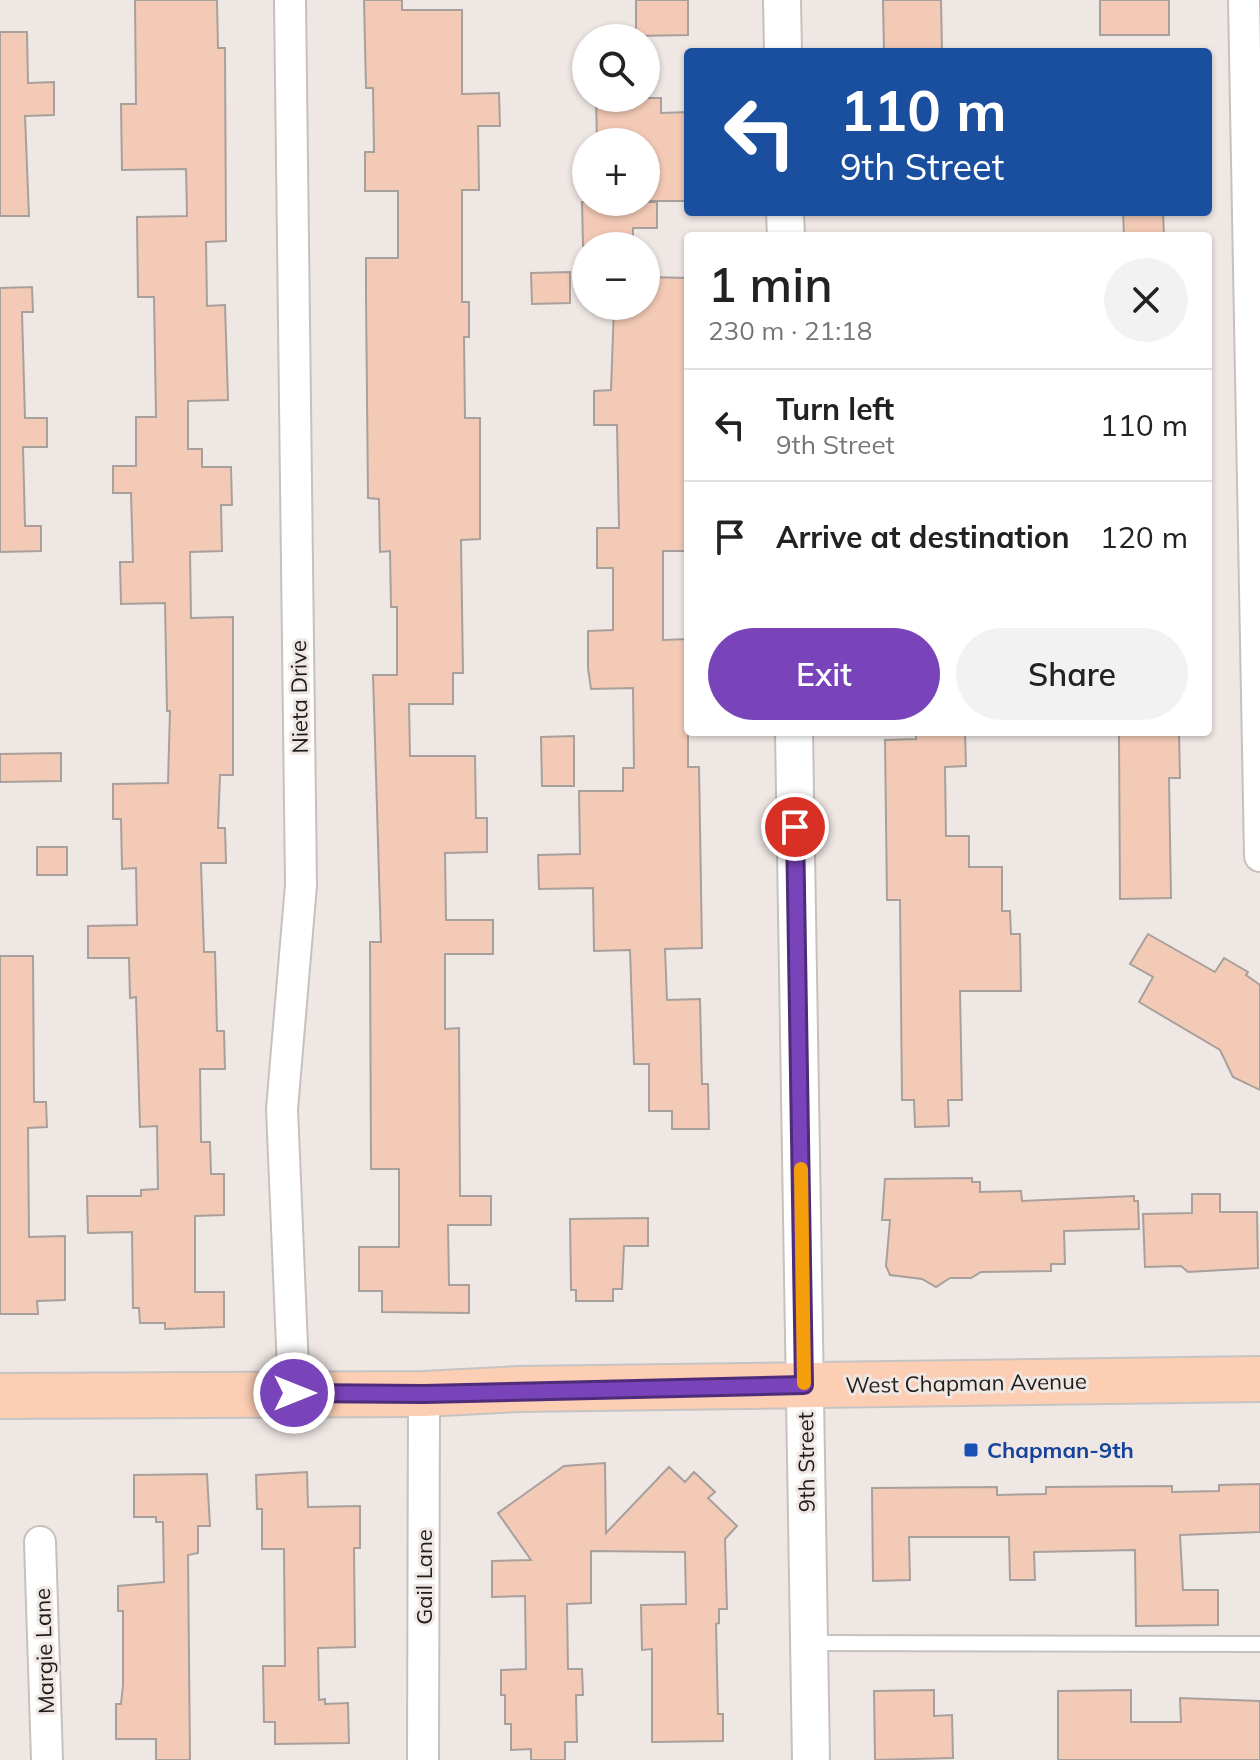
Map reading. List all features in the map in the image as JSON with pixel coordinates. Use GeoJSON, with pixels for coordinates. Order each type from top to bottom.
{"type":"FeatureCollection","features":[{"type":"Feature","properties":{"kind":"main road","name":"West Chapman Avenue"},"geometry":{"type":"LineString","coordinates":[[0,1396],[424,1394],[1260,1379]]}},
{"type":"Feature","properties":{"kind":"street","name":"Nieta Drive"},"geometry":{"type":"LineString","coordinates":[[290,0],[301,885],[282,1109],[294,1393]]}},
{"type":"Feature","properties":{"kind":"street"},"geometry":{"type":"LineString","coordinates":[[782,0],[783,48]]}},
{"type":"Feature","properties":{"kind":"street"},"geometry":{"type":"LineString","coordinates":[[1244,0],[1260,856]]}},
{"type":"Feature","properties":{"kind":"street","name":"9th Street"},"geometry":{"type":"LineString","coordinates":[[794,736],[811,1760]]}},
{"type":"Feature","properties":{"kind":"street","name":"Gail Lane"},"geometry":{"type":"LineString","coordinates":[[423,1760],[424,1394]]}},
{"type":"Feature","properties":{"kind":"street","name":"Margie Lane"},"geometry":{"type":"LineString","coordinates":[[40,1542],[47,1760]]}},
{"type":"Feature","properties":{"kind":"lane"},"geometry":{"type":"LineString","coordinates":[[809,1643],[1260,1644]]}},
{"type":"Feature","properties":{"kind":"building"},"geometry":{"type":"Polygon","coordinates":[[[135,0],[217,0],[218,48],[225,48],[226,241],[206,242],[207,306],[225,305],[228,400],[188,401],[188,449],[202,449],[202,467],[231,467],[232,505],[221,505],[222,551],[190,552],[191,618],[233,617],[233,775],[220,775],[218,828],[225,828],[226,863],[201,863],[204,952],[215,952],[217,1031],[224,1031],[225,1069],[200,1069],[201,1142],[210,1142],[211,1174],[224,1174],[224,1215],[195,1216],[195,1292],[224,1292],[224,1327],[165,1329],[165,1323],[140,1323],[139,1308],[133,1308],[132,1232],[88,1233],[87,1196],[141,1196],[141,1190],[158,1189],[157,1126],[140,1127],[136,997],[130,998],[129,958],[88,958],[88,926],[137,925],[136,868],[122,869],[121,819],[113,819],[113,784],[168,783],[170,711],[167,711],[165,603],[121,604],[120,562],[133,562],[131,493],[113,493],[113,466],[136,466],[136,417],[156,417],[154,297],[138,297],[137,217],[187,216],[186,169],[122,170],[121,104],[136,104],[135,0]]]}},
{"type":"Feature","properties":{"kind":"building"},"geometry":{"type":"Polygon","coordinates":[[[364,0],[402,0],[402,10],[462,10],[462,94],[499,93],[500,126],[478,126],[479,190],[462,190],[462,302],[469,302],[469,337],[464,337],[465,418],[480,418],[480,539],[461,540],[463,673],[453,673],[453,704],[409,704],[410,756],[475,756],[476,818],[487,818],[487,852],[445,853],[446,920],[493,920],[493,954],[445,954],[445,1029],[459,1028],[460,1196],[491,1196],[491,1225],[448,1225],[449,1285],[469,1285],[469,1313],[382,1312],[382,1291],[359,1291],[359,1247],[399,1247],[399,1169],[371,1169],[370,942],[381,942],[373,675],[397,675],[397,607],[391,607],[390,551],[380,552],[379,499],[368,498],[366,296],[366,258],[398,258],[398,191],[365,191],[365,152],[374,152],[373,88],[366,88],[364,0]]]}},
{"type":"Feature","properties":{"kind":"building"},"geometry":{"type":"Polygon","coordinates":[[[636,0],[688,0],[688,35],[660,36],[660,24],[636,24],[636,0]]]}},
{"type":"Feature","properties":{"kind":"building"},"geometry":{"type":"Polygon","coordinates":[[[883,0],[941,0],[942,48],[884,48],[883,0]]]}},
{"type":"Feature","properties":{"kind":"building"},"geometry":{"type":"Polygon","coordinates":[[[1100,0],[1169,0],[1169,35],[1100,35],[1100,0]]]}},
{"type":"Feature","properties":{"kind":"building"},"geometry":{"type":"Polygon","coordinates":[[[0,32],[27,32],[28,83],[54,82],[54,115],[25,116],[29,216],[0,216],[0,32]]]}},
{"type":"Feature","properties":{"kind":"building"},"geometry":{"type":"Polygon","coordinates":[[[661,98],[661,113],[684,112],[684,201],[660,201],[660,128],[597,128],[596,112],[660,112],[661,98]]]}},
{"type":"Feature","properties":{"kind":"building"},"geometry":{"type":"Polygon","coordinates":[[[582,216],[657,216],[657,228],[633,228],[633,232],[583,232],[582,216]]]}},
{"type":"Feature","properties":{"kind":"building"},"geometry":{"type":"Polygon","coordinates":[[[1123,216],[1163,216],[1164,232],[1124,232],[1123,216]]]}},
{"type":"Feature","properties":{"kind":"building"},"geometry":{"type":"Polygon","coordinates":[[[570,272],[570,303],[532,304],[531,273],[570,272]]]}},
{"type":"Feature","properties":{"kind":"building"},"geometry":{"type":"Polygon","coordinates":[[[660,277],[684,278],[684,551],[663,551],[663,640],[684,639],[684,736],[688,736],[688,767],[699,767],[702,948],[665,949],[667,1000],[700,999],[702,1084],[708,1084],[709,1129],[672,1129],[672,1111],[649,1111],[649,1064],[634,1064],[630,950],[594,951],[593,888],[539,889],[538,855],[580,854],[579,791],[623,791],[623,768],[634,768],[633,688],[591,689],[588,668],[588,631],[613,630],[613,568],[597,568],[597,528],[619,528],[617,425],[594,425],[594,391],[611,390],[614,320],[660,320],[660,277]]]}},
{"type":"Feature","properties":{"kind":"building"},"geometry":{"type":"Polygon","coordinates":[[[32,287],[33,312],[22,312],[25,418],[47,418],[47,447],[23,447],[25,526],[41,526],[41,551],[0,552],[0,288],[32,287]]]}},
{"type":"Feature","properties":{"kind":"building"},"geometry":{"type":"Polygon","coordinates":[[[574,736],[574,786],[542,786],[541,737],[574,736]]]}},
{"type":"Feature","properties":{"kind":"building"},"geometry":{"type":"Polygon","coordinates":[[[916,736],[965,736],[966,766],[945,767],[946,836],[969,836],[969,867],[1002,867],[1002,911],[1010,911],[1011,934],[1020,934],[1021,991],[960,991],[962,1100],[948,1100],[949,1126],[915,1127],[914,1100],[902,1100],[900,900],[887,900],[885,740],[916,739],[916,736]]]}},
{"type":"Feature","properties":{"kind":"building"},"geometry":{"type":"Polygon","coordinates":[[[1119,736],[1179,736],[1180,778],[1169,778],[1171,898],[1120,899],[1119,736]]]}},
{"type":"Feature","properties":{"kind":"building"},"geometry":{"type":"Polygon","coordinates":[[[61,753],[61,781],[0,782],[0,754],[61,753]]]}},
{"type":"Feature","properties":{"kind":"building"},"geometry":{"type":"Polygon","coordinates":[[[37,847],[67,847],[67,875],[37,875],[37,847]]]}},
{"type":"Feature","properties":{"kind":"building"},"geometry":{"type":"Polygon","coordinates":[[[1148,934],[1215,972],[1224,958],[1248,972],[1246,975],[1260,985],[1260,1090],[1233,1077],[1220,1050],[1139,1002],[1153,977],[1130,964],[1148,934]]]}},
{"type":"Feature","properties":{"kind":"building"},"geometry":{"type":"Polygon","coordinates":[[[0,956],[33,956],[34,1102],[46,1102],[47,1127],[28,1128],[29,1237],[65,1236],[65,1300],[37,1301],[38,1314],[0,1314],[0,956]]]}},
{"type":"Feature","properties":{"kind":"building"},"geometry":{"type":"Polygon","coordinates":[[[972,1178],[972,1182],[980,1182],[980,1192],[1021,1191],[1022,1201],[1134,1196],[1134,1201],[1138,1201],[1139,1229],[1064,1231],[1065,1264],[1051,1264],[1051,1271],[981,1272],[971,1278],[950,1278],[936,1287],[922,1279],[890,1275],[886,1266],[890,1220],[882,1220],[885,1179],[972,1178]]]}},
{"type":"Feature","properties":{"kind":"building"},"geometry":{"type":"Polygon","coordinates":[[[1192,1194],[1220,1194],[1220,1212],[1257,1212],[1258,1268],[1188,1272],[1181,1266],[1145,1267],[1143,1214],[1192,1213],[1192,1194]]]}},
{"type":"Feature","properties":{"kind":"building"},"geometry":{"type":"Polygon","coordinates":[[[648,1218],[648,1246],[624,1246],[622,1289],[613,1289],[613,1301],[576,1301],[576,1290],[571,1290],[570,1219],[648,1218]]]}},
{"type":"Feature","properties":{"kind":"building"},"geometry":{"type":"Polygon","coordinates":[[[605,1463],[606,1533],[669,1467],[685,1482],[694,1472],[715,1492],[708,1498],[737,1526],[725,1539],[727,1609],[719,1609],[719,1623],[716,1624],[718,1714],[723,1714],[723,1741],[652,1742],[652,1649],[642,1650],[641,1605],[686,1604],[685,1552],[591,1551],[591,1603],[567,1604],[568,1669],[582,1669],[583,1695],[576,1695],[577,1742],[565,1742],[565,1760],[531,1760],[531,1749],[511,1750],[511,1724],[505,1724],[505,1695],[501,1695],[501,1670],[526,1669],[525,1596],[492,1597],[492,1561],[531,1560],[498,1513],[564,1466],[605,1463]]]}},
{"type":"Feature","properties":{"kind":"building"},"geometry":{"type":"Polygon","coordinates":[[[307,1472],[308,1507],[360,1506],[360,1548],[354,1548],[355,1647],[318,1648],[319,1700],[325,1699],[325,1704],[348,1703],[349,1743],[275,1744],[275,1722],[264,1722],[263,1666],[285,1666],[284,1549],[262,1549],[262,1509],[257,1509],[256,1475],[307,1472]]]}},
{"type":"Feature","properties":{"kind":"building"},"geometry":{"type":"Polygon","coordinates":[[[207,1474],[210,1526],[198,1526],[198,1553],[188,1555],[190,1760],[156,1760],[156,1739],[116,1739],[116,1704],[121,1704],[123,1685],[123,1611],[118,1611],[118,1586],[164,1582],[163,1522],[156,1522],[156,1517],[134,1517],[134,1475],[207,1474]]]}},
{"type":"Feature","properties":{"kind":"building"},"geometry":{"type":"Polygon","coordinates":[[[1260,1484],[1260,1532],[1180,1535],[1183,1590],[1218,1590],[1218,1625],[1136,1626],[1135,1550],[1034,1552],[1035,1580],[1010,1580],[1009,1537],[909,1537],[910,1580],[873,1581],[872,1488],[997,1487],[997,1495],[1046,1494],[1046,1487],[1172,1486],[1172,1492],[1219,1491],[1219,1485],[1260,1484]]]}},
{"type":"Feature","properties":{"kind":"building"},"geometry":{"type":"Polygon","coordinates":[[[934,1690],[934,1716],[952,1715],[953,1758],[875,1760],[874,1691],[934,1690]]]}},
{"type":"Feature","properties":{"kind":"building"},"geometry":{"type":"Polygon","coordinates":[[[1131,1690],[1131,1722],[1181,1722],[1180,1698],[1260,1701],[1260,1760],[1058,1760],[1058,1691],[1131,1690]]]}},
{"type":"Feature","properties":{"kind":"slow traffic"},"geometry":{"type":"LineString","coordinates":[[801,1169],[804,1383]]}},
{"type":"Feature","properties":{"kind":"place","name":"Chapman-9th"},"geometry":{"type":"Point","coordinates":[971,1450]}},
{"type":"Feature","properties":{"kind":"route"},"geometry":{"type":"LineString","coordinates":[[294,1393],[424,1394],[519,1389],[804,1385],[795,827]]}}]}
